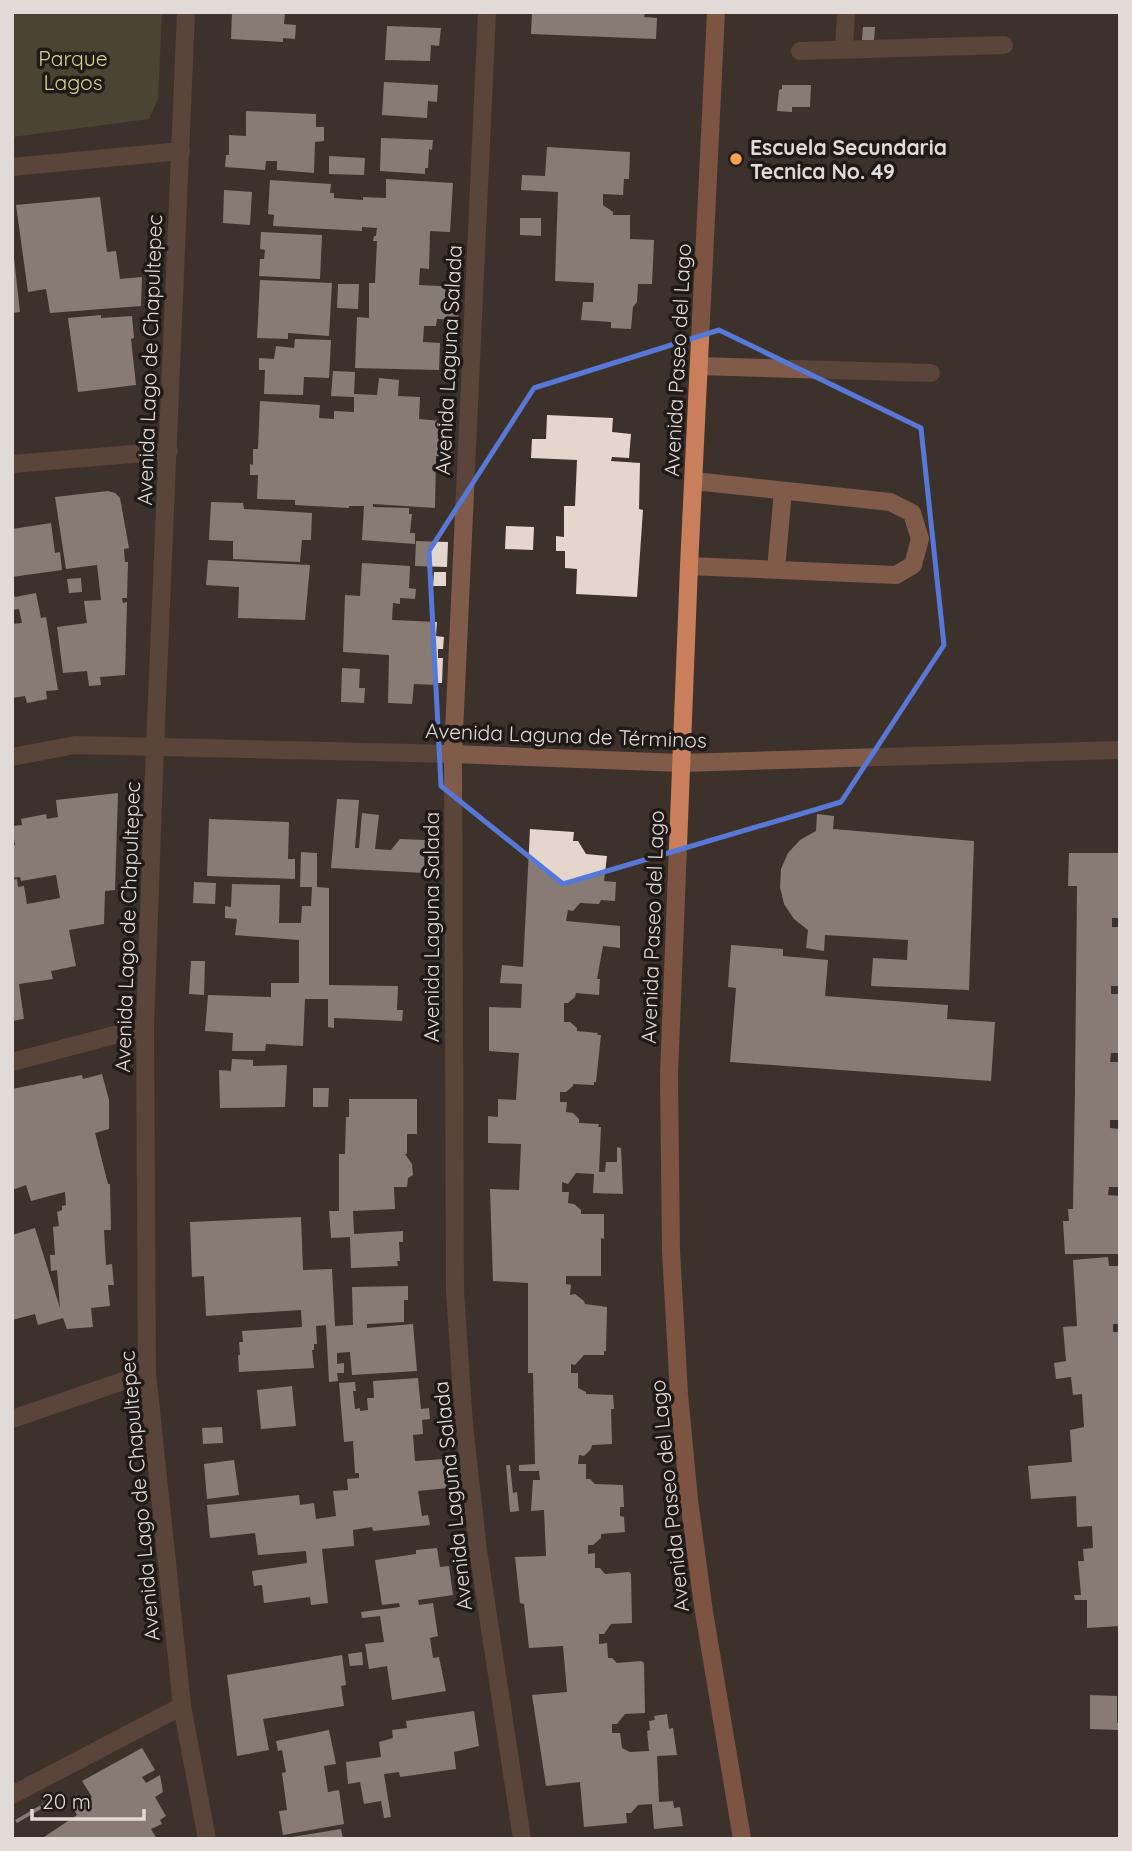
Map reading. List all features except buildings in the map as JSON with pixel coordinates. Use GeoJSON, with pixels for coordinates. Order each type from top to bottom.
{"type":"FeatureCollection","features":[{"type":"Feature","properties":{"kind":"main road","name":"Avenida Paseo del Lago"},"geometry":{"type":"LineString","coordinates":[[716,12],[689,566],[669,1075],[671,1251],[688,1500],[742,1839]]}},
{"type":"Feature","properties":{"kind":"street","name":"Avenida Lago de Chapultepec"},"geometry":{"type":"LineString","coordinates":[[186,12],[145,1027],[147,1373],[182,1706],[207,1839]]}},
{"type":"Feature","properties":{"kind":"street","name":"Avenida Laguna Salada"},"geometry":{"type":"LineString","coordinates":[[486,12],[453,754],[455,1291],[464,1425],[478,1550],[522,1839]]}},
{"type":"Feature","properties":{"kind":"street"},"geometry":{"type":"LineString","coordinates":[[844,49],[846,12]]}},
{"type":"Feature","properties":{"kind":"street"},"geometry":{"type":"LineString","coordinates":[[800,51],[1004,45]]}},
{"type":"Feature","properties":{"kind":"street"},"geometry":{"type":"LineString","coordinates":[[12,167],[181,151]]}},
{"type":"Feature","properties":{"kind":"street"},"geometry":{"type":"LineString","coordinates":[[699,366],[931,373]]}},
{"type":"Feature","properties":{"kind":"street"},"geometry":{"type":"LineString","coordinates":[[12,464],[169,451]]}},
{"type":"Feature","properties":{"kind":"street"},"geometry":{"type":"LineString","coordinates":[[689,566],[896,575],[913,565],[920,539],[912,513],[890,502],[694,481]]}},
{"type":"Feature","properties":{"kind":"street"},"geometry":{"type":"LineString","coordinates":[[776,569],[783,491]]}},
{"type":"Feature","properties":{"kind":"street","name":"Avenida Laguna de Términos"},"geometry":{"type":"LineString","coordinates":[[12,757],[75,745],[453,754],[681,763],[1120,750]]}},
{"type":"Feature","properties":{"kind":"street"},"geometry":{"type":"LineString","coordinates":[[12,1062],[145,1027]]}},
{"type":"Feature","properties":{"kind":"street"},"geometry":{"type":"LineString","coordinates":[[12,1419],[147,1373]]}},
{"type":"Feature","properties":{"kind":"street"},"geometry":{"type":"LineString","coordinates":[[12,1795],[182,1706]]}},
{"type":"Feature","properties":{"kind":"highlighted area"},"geometry":{"type":"Polygon","coordinates":[[[719,330],[921,428],[944,645],[841,802],[563,884],[441,786],[429,551],[534,388],[719,330]]]}},
{"type":"Feature","properties":{"kind":"green space","name":"Parque Lagos"},"geometry":{"type":"Polygon","coordinates":[[[12,12],[162,12],[158,99],[149,119],[12,137],[12,12]]]}},
{"type":"Feature","properties":{"kind":"place","name":"Escuela Secundaria Tecnica No. 49"},"geometry":{"type":"Point","coordinates":[736,159]}}]}
